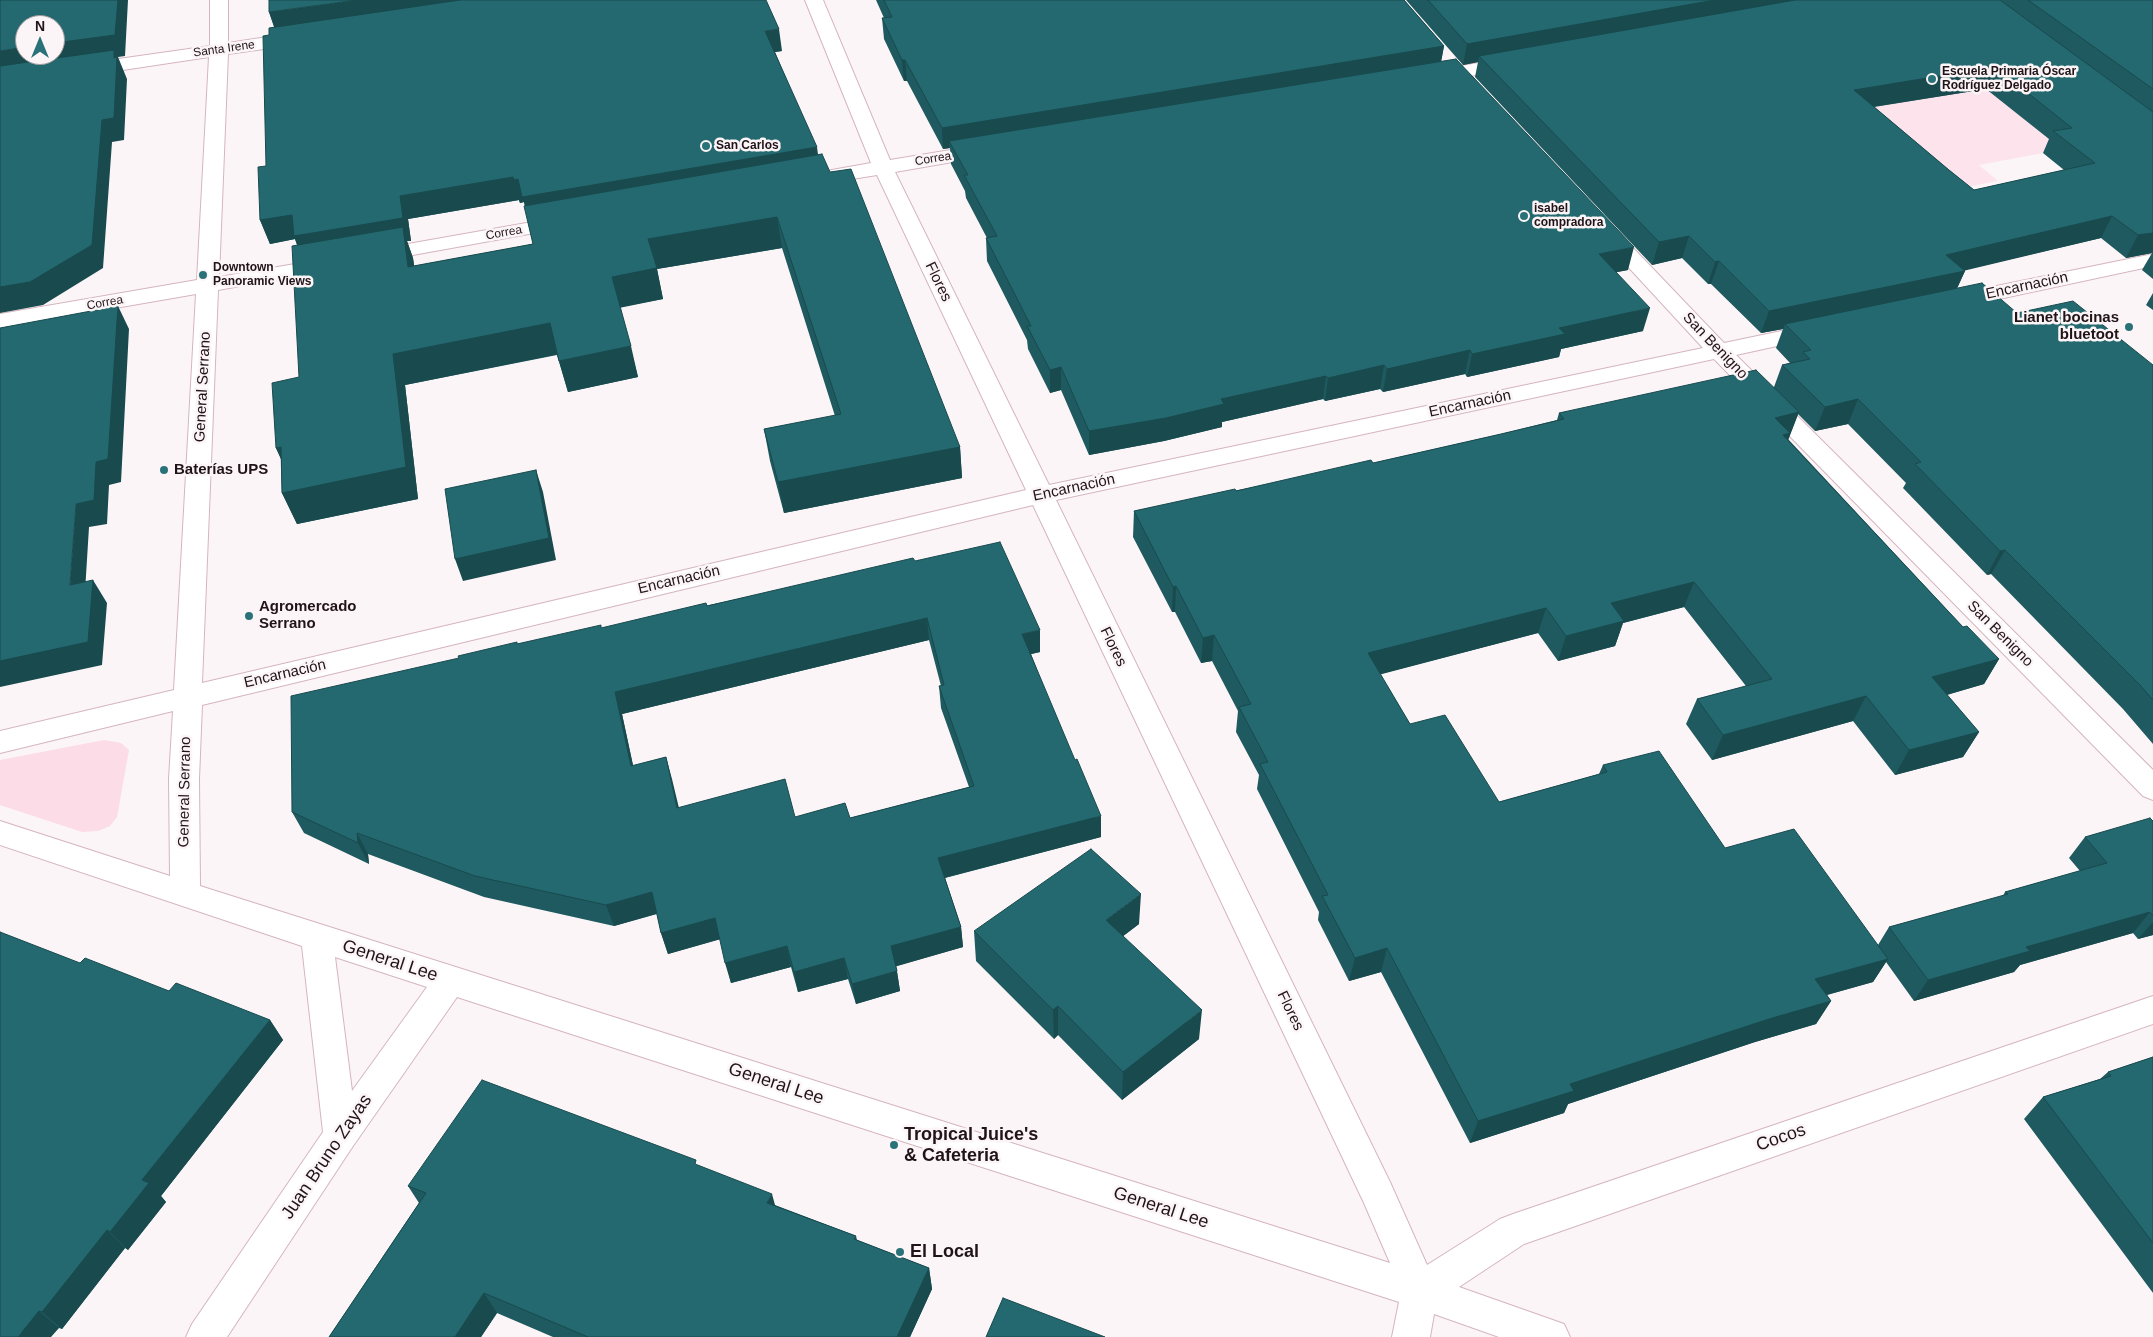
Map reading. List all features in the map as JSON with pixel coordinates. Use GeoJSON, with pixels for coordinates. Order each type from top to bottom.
{"type":"FeatureCollection","features":[{"type":"Feature","properties":{"kind":"street","name":"General Serrano"},"geometry":{"type":"LineString","coordinates":[[185,894],[184,779],[219,50],[219,0]]}},
{"type":"Feature","properties":{"kind":"street","name":"Flores"},"geometry":{"type":"LineString","coordinates":[[814,0],[883,167],[1374,1185],[1420,1291]]}},
{"type":"Feature","properties":{"kind":"street","name":"Santa Irene"},"geometry":{"type":"LineString","coordinates":[[67,72],[316,36]]}},
{"type":"Feature","properties":{"kind":"street"},"geometry":{"type":"LineString","coordinates":[[1438,51],[1478,94]]}},
{"type":"Feature","properties":{"kind":"street"},"geometry":{"type":"LineString","coordinates":[[1409,81],[1535,59]]}},
{"type":"Feature","properties":{"kind":"street","name":"Correa"},"geometry":{"type":"LineString","coordinates":[[795,182],[1009,146]]}},
{"type":"Feature","properties":{"kind":"street","name":"San Benigno"},"geometry":{"type":"LineString","coordinates":[[1592,216],[1720,351],[2153,788]]}},
{"type":"Feature","properties":{"kind":"street","name":"Correa"},"geometry":{"type":"LineString","coordinates":[[0,321],[589,218]]}},
{"type":"Feature","properties":{"kind":"street","name":"Encarnación"},"geometry":{"type":"LineString","coordinates":[[1931,306],[2153,260]]}},
{"type":"Feature","properties":{"kind":"street","name":"Encarnación"},"geometry":{"type":"LineString","coordinates":[[0,742],[1040,495],[1835,327]]}},
{"type":"Feature","properties":{"kind":"street","name":"General Lee"},"geometry":{"type":"LineString","coordinates":[[0,833],[317,938],[1420,1291],[1551,1337]]}},
{"type":"Feature","properties":{"kind":"street"},"geometry":{"type":"LineString","coordinates":[[317,938],[341,1135]]}},
{"type":"Feature","properties":{"kind":"street","name":"Juan Bruno Zayas"},"geometry":{"type":"LineString","coordinates":[[205,1337],[341,1135],[451,980]]}},
{"type":"Feature","properties":{"kind":"street","name":"Cocos"},"geometry":{"type":"LineString","coordinates":[[1420,1291],[1513,1231],[2153,1010]]}},
{"type":"Feature","properties":{"kind":"street"},"geometry":{"type":"LineString","coordinates":[[1411,1337],[1420,1291]]}},
{"type":"Feature","properties":{"kind":"shaded area","name":"Escuela Primaria Óscar Rodríguez Delgado"},"geometry":{"type":"Polygon","coordinates":[[[1954,4],[2133,136],[1979,165],[1998,181],[1939,192],[1758,36],[1954,4]]]}},
{"type":"Feature","properties":{"kind":"shaded area"},"geometry":{"type":"Polygon","coordinates":[[[104,740],[121,743],[129,750],[117,817],[110,826],[98,831],[82,832],[0,805],[0,760],[104,740]]]}},
{"type":"Feature","properties":{"kind":"building"},"geometry":{"type":"Polygon","coordinates":[[[0,0],[118,0],[115,35],[65,42],[65,15],[15,15],[15,49],[0,51],[0,0]]]}},
{"type":"Feature","properties":{"kind":"building"},"geometry":{"type":"Polygon","coordinates":[[[269,0],[357,0],[269,12],[269,0]]]}},
{"type":"Feature","properties":{"kind":"building"},"geometry":{"type":"Polygon","coordinates":[[[460,0],[766,0],[779,29],[765,31],[817,147],[522,197],[518,179],[514,180],[513,177],[400,196],[403,218],[294,236],[292,215],[260,220],[258,167],[266,166],[263,36],[269,35],[269,28],[460,0]]]}},
{"type":"Feature","properties":{"kind":"building"},"geometry":{"type":"Polygon","coordinates":[[[884,0],[1404,0],[1444,46],[942,128],[905,60],[902,60],[882,18],[892,17],[884,0]]]}},
{"type":"Feature","properties":{"kind":"building"},"geometry":{"type":"Polygon","coordinates":[[[1428,0],[1715,0],[1467,44],[1428,0]]]}},
{"type":"Feature","properties":{"kind":"building"},"geometry":{"type":"Polygon","coordinates":[[[1795,0],[2000,0],[2153,112],[2153,233],[2138,235],[2112,216],[1946,255],[1965,271],[1769,311],[1719,261],[1715,262],[1689,236],[1659,242],[1479,56],[1795,0]],[[1995,67],[1854,90],[1974,190],[2095,163],[2053,131],[2072,128],[1995,67]]]}},
{"type":"Feature","properties":{"kind":"building"},"geometry":{"type":"Polygon","coordinates":[[[2028,0],[2153,0],[2153,89],[2028,0]]]}},
{"type":"Feature","properties":{"kind":"building"},"geometry":{"type":"Polygon","coordinates":[[[114,50],[114,58],[117,57],[114,118],[102,120],[92,245],[30,282],[0,287],[0,66],[15,64],[65,65],[65,57],[114,50]]]}},
{"type":"Feature","properties":{"kind":"building"},"geometry":{"type":"Polygon","coordinates":[[[1456,59],[1634,247],[1599,254],[1650,308],[1559,328],[1565,334],[1472,354],[1470,350],[1387,369],[1384,365],[1328,378],[1326,376],[1221,399],[1224,404],[1166,418],[1089,431],[1061,367],[1050,370],[1027,326],[1031,326],[986,238],[997,236],[964,175],[968,175],[949,141],[1456,59]]]}},
{"type":"Feature","properties":{"kind":"building"},"geometry":{"type":"Polygon","coordinates":[[[822,154],[830,172],[851,169],[960,447],[778,482],[764,429],[841,414],[777,217],[648,239],[657,268],[612,277],[631,346],[559,361],[550,323],[393,354],[406,467],[282,493],[281,447],[276,448],[272,383],[299,377],[292,246],[403,227],[408,267],[533,244],[524,206],[822,154]]]}},
{"type":"Feature","properties":{"kind":"building"},"geometry":{"type":"Polygon","coordinates":[[[1982,283],[2017,313],[2073,301],[2153,365],[2153,700],[2005,550],[2000,551],[1915,464],[1921,462],[1858,399],[1825,407],[1782,365],[1810,359],[1803,352],[1811,350],[1785,324],[1982,283]]]}},
{"type":"Feature","properties":{"kind":"building"},"geometry":{"type":"Polygon","coordinates":[[[118,306],[108,459],[96,462],[94,500],[76,504],[70,585],[93,580],[88,642],[0,661],[0,328],[118,306]]]}},
{"type":"Feature","properties":{"kind":"building"},"geometry":{"type":"Polygon","coordinates":[[[1756,370],[1799,412],[1775,418],[1790,433],[1783,435],[1963,627],[1967,626],[1999,659],[1932,677],[1979,732],[1909,750],[1866,696],[1723,735],[1697,699],[1772,679],[1694,582],[1611,603],[1624,621],[1566,636],[1546,608],[1368,653],[1410,724],[1445,715],[1499,802],[1607,772],[1603,765],[1659,751],[1725,848],[1794,829],[1888,959],[1815,979],[1831,1001],[1769,1019],[1570,1084],[1574,1091],[1478,1121],[1387,948],[1355,958],[1322,896],[1328,895],[1260,764],[1268,762],[1239,707],[1251,704],[1214,635],[1203,638],[1176,586],[1173,587],[1134,511],[1235,489],[1236,491],[1371,460],[1373,463],[1501,434],[1564,419],[1559,413],[1756,370]]]}},
{"type":"Feature","properties":{"kind":"building"},"geometry":{"type":"Polygon","coordinates":[[[536,470],[549,538],[455,559],[445,489],[536,470]]]}},
{"type":"Feature","properties":{"kind":"building"},"geometry":{"type":"Polygon","coordinates":[[[1000,542],[1040,630],[1022,634],[1075,760],[1077,759],[1101,816],[938,858],[961,927],[891,946],[897,971],[852,984],[844,958],[794,972],[787,946],[725,963],[715,918],[661,933],[652,892],[606,905],[475,876],[357,833],[358,843],[292,812],[291,696],[459,658],[458,656],[517,642],[517,644],[601,625],[601,628],[706,603],[707,606],[913,558],[915,561],[1000,542]],[[927,618],[615,692],[631,766],[666,757],[677,808],[785,779],[795,817],[845,803],[850,818],[974,786],[939,686],[944,685],[927,618]]]}},
{"type":"Feature","properties":{"kind":"building"},"geometry":{"type":"Polygon","coordinates":[[[2150,818],[2153,821],[2153,916],[2150,912],[2026,947],[2030,951],[1928,980],[1889,927],[2008,894],[2005,892],[2107,863],[2085,837],[2150,818]]]}},
{"type":"Feature","properties":{"kind":"building"},"geometry":{"type":"Polygon","coordinates":[[[1091,849],[1141,894],[1106,920],[1202,1010],[1123,1072],[1058,1006],[1053,1010],[974,931],[1091,849]]]}},
{"type":"Feature","properties":{"kind":"building"},"geometry":{"type":"Polygon","coordinates":[[[0,932],[80,963],[85,958],[169,991],[176,983],[270,1020],[142,1180],[149,1183],[110,1232],[107,1230],[42,1312],[39,1311],[18,1337],[0,1337],[0,932]]]}},
{"type":"Feature","properties":{"kind":"building"},"geometry":{"type":"Polygon","coordinates":[[[2153,1057],[2153,1243],[2043,1097],[2111,1076],[2108,1072],[2153,1057]]]}},
{"type":"Feature","properties":{"kind":"building"},"geometry":{"type":"Polygon","coordinates":[[[482,1080],[696,1160],[695,1164],[772,1194],[767,1203],[856,1236],[854,1239],[929,1268],[897,1337],[588,1337],[484,1293],[455,1337],[329,1337],[426,1193],[408,1186],[482,1080]]]}},
{"type":"Feature","properties":{"kind":"building"},"geometry":{"type":"Polygon","coordinates":[[[1003,1298],[1105,1337],[986,1337],[1003,1298]]]}},
{"type":"Feature","properties":{"kind":"place","name":"Escuela Primaria Óscar Rodríguez Delgado"},"geometry":{"type":"Point","coordinates":[1932,79]}},
{"type":"Feature","properties":{"kind":"place","name":"San Carlos"},"geometry":{"type":"Point","coordinates":[706,146]}},
{"type":"Feature","properties":{"kind":"place","name":"isabel compradora"},"geometry":{"type":"Point","coordinates":[1524,216]}},
{"type":"Feature","properties":{"kind":"place","name":"Downtown Panoramic Views"},"geometry":{"type":"Point","coordinates":[203,275]}},
{"type":"Feature","properties":{"kind":"place","name":"Lianet bocinas bluetoot"},"geometry":{"type":"Point","coordinates":[2129,327]}},
{"type":"Feature","properties":{"kind":"place","name":"Baterías UPS"},"geometry":{"type":"Point","coordinates":[164,470]}},
{"type":"Feature","properties":{"kind":"place","name":"Agromercado Serrano"},"geometry":{"type":"Point","coordinates":[249,616]}},
{"type":"Feature","properties":{"kind":"place","name":"Tropical Juice's & Cafeteria"},"geometry":{"type":"Point","coordinates":[894,1145]}},
{"type":"Feature","properties":{"kind":"place","name":"El Local"},"geometry":{"type":"Point","coordinates":[900,1252]}}]}
